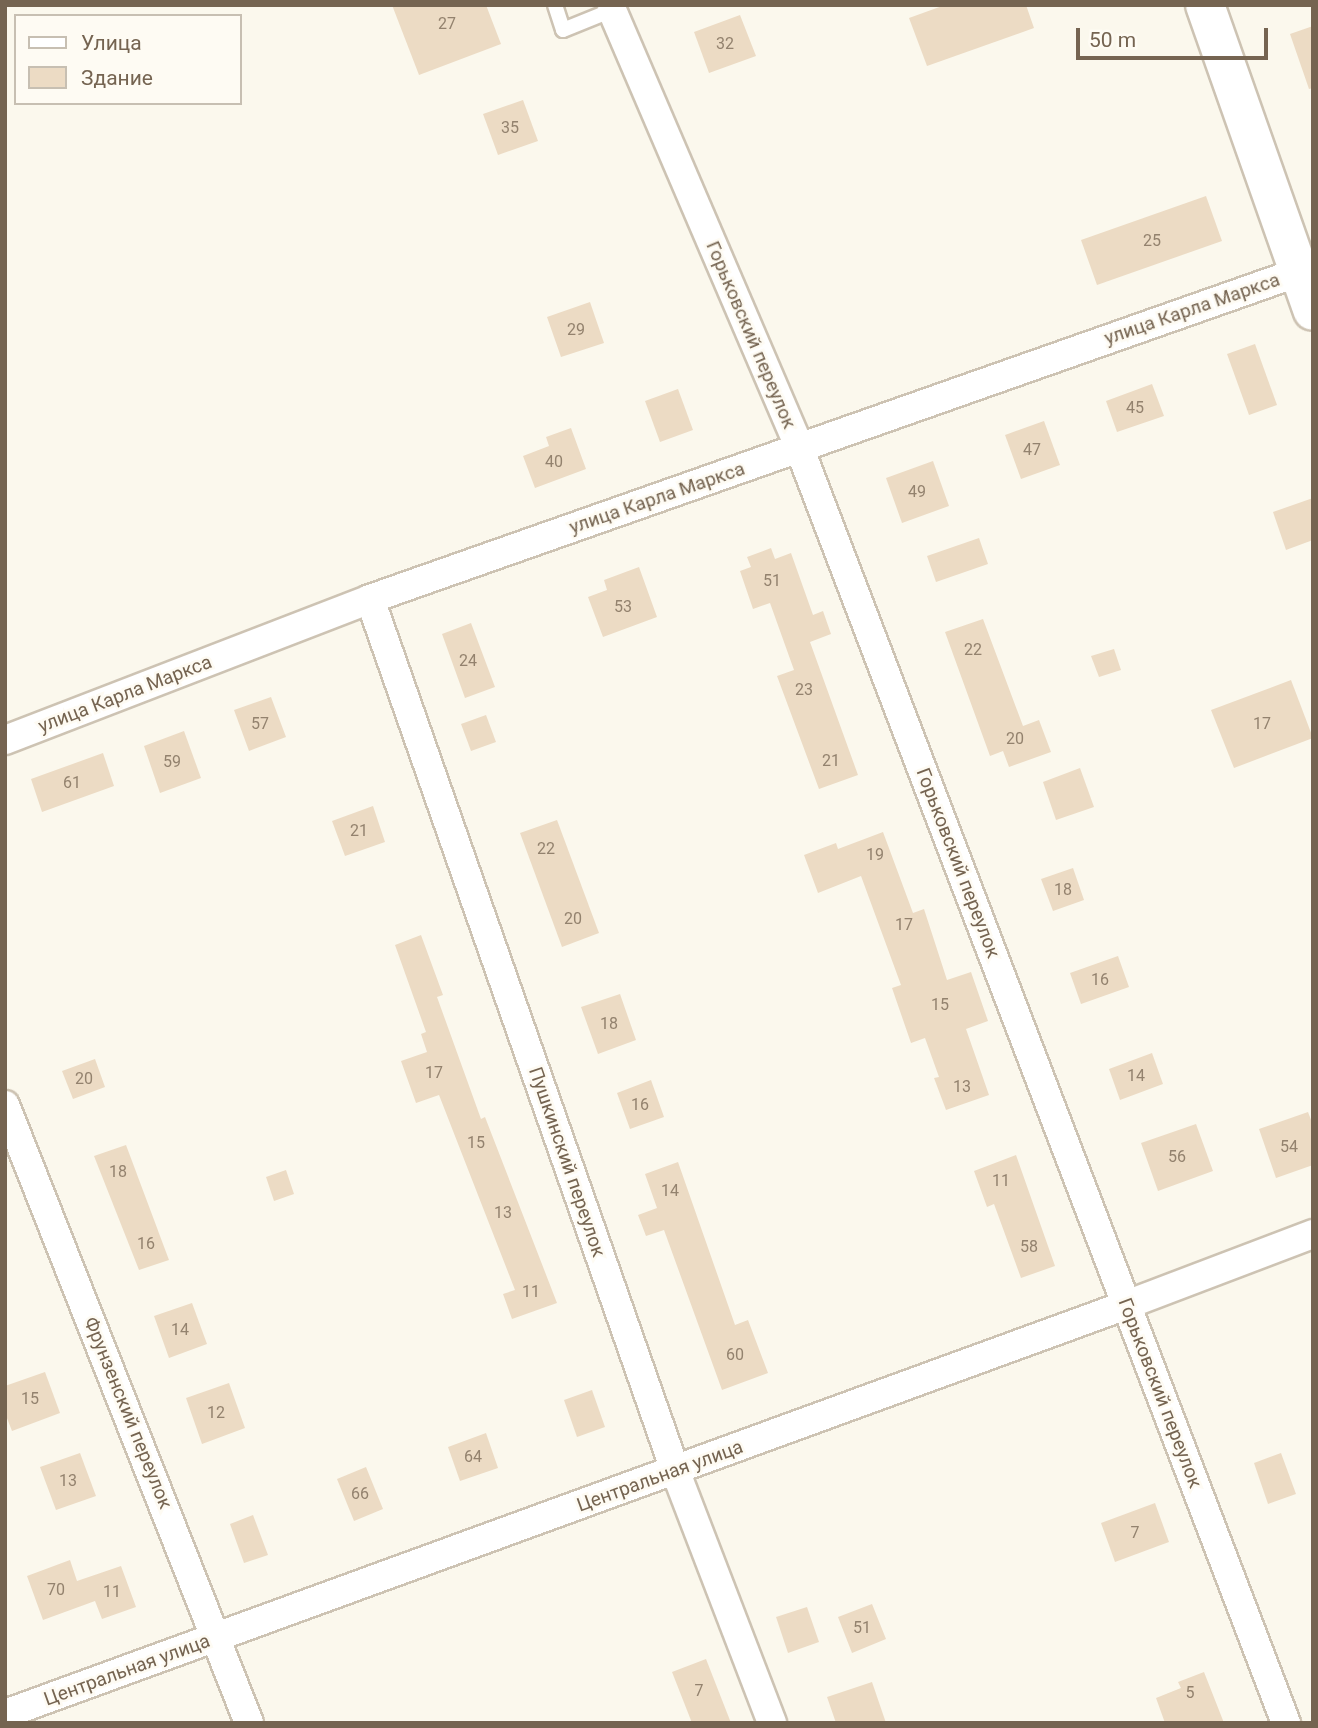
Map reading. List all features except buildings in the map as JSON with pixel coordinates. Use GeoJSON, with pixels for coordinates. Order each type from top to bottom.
{"type":"FeatureCollection","features":[{"type":"Feature","properties":{"kind":"street"},"geometry":{"type":"LineString","coordinates":[[1205,5],[1306,269],[1313,311]]}},
{"type":"Feature","properties":{"kind":"street","name":"Горьковский переулок"},"geometry":{"type":"LineString","coordinates":[[618,8],[799,447],[1286,1723]]}},
{"type":"Feature","properties":{"kind":"street","name":"улица Карла Маркса"},"geometry":{"type":"LineString","coordinates":[[5,740],[370,599],[1306,269]]}},
{"type":"Feature","properties":{"kind":"street","name":"Пушкинский переулок"},"geometry":{"type":"LineString","coordinates":[[370,599],[674,1470],[772,1723]]}},
{"type":"Feature","properties":{"kind":"street","name":"Фрунзенский переулок"},"geometry":{"type":"LineString","coordinates":[[5,1105],[249,1723]]}},
{"type":"Feature","properties":{"kind":"street","name":"Центральная улица"},"geometry":{"type":"LineString","coordinates":[[5,1714],[1126,1305],[1313,1234]]}},
{"type":"Feature","properties":{"kind":"lane"},"geometry":{"type":"LineString","coordinates":[[555,5],[563,30],[618,8]]}}]}
